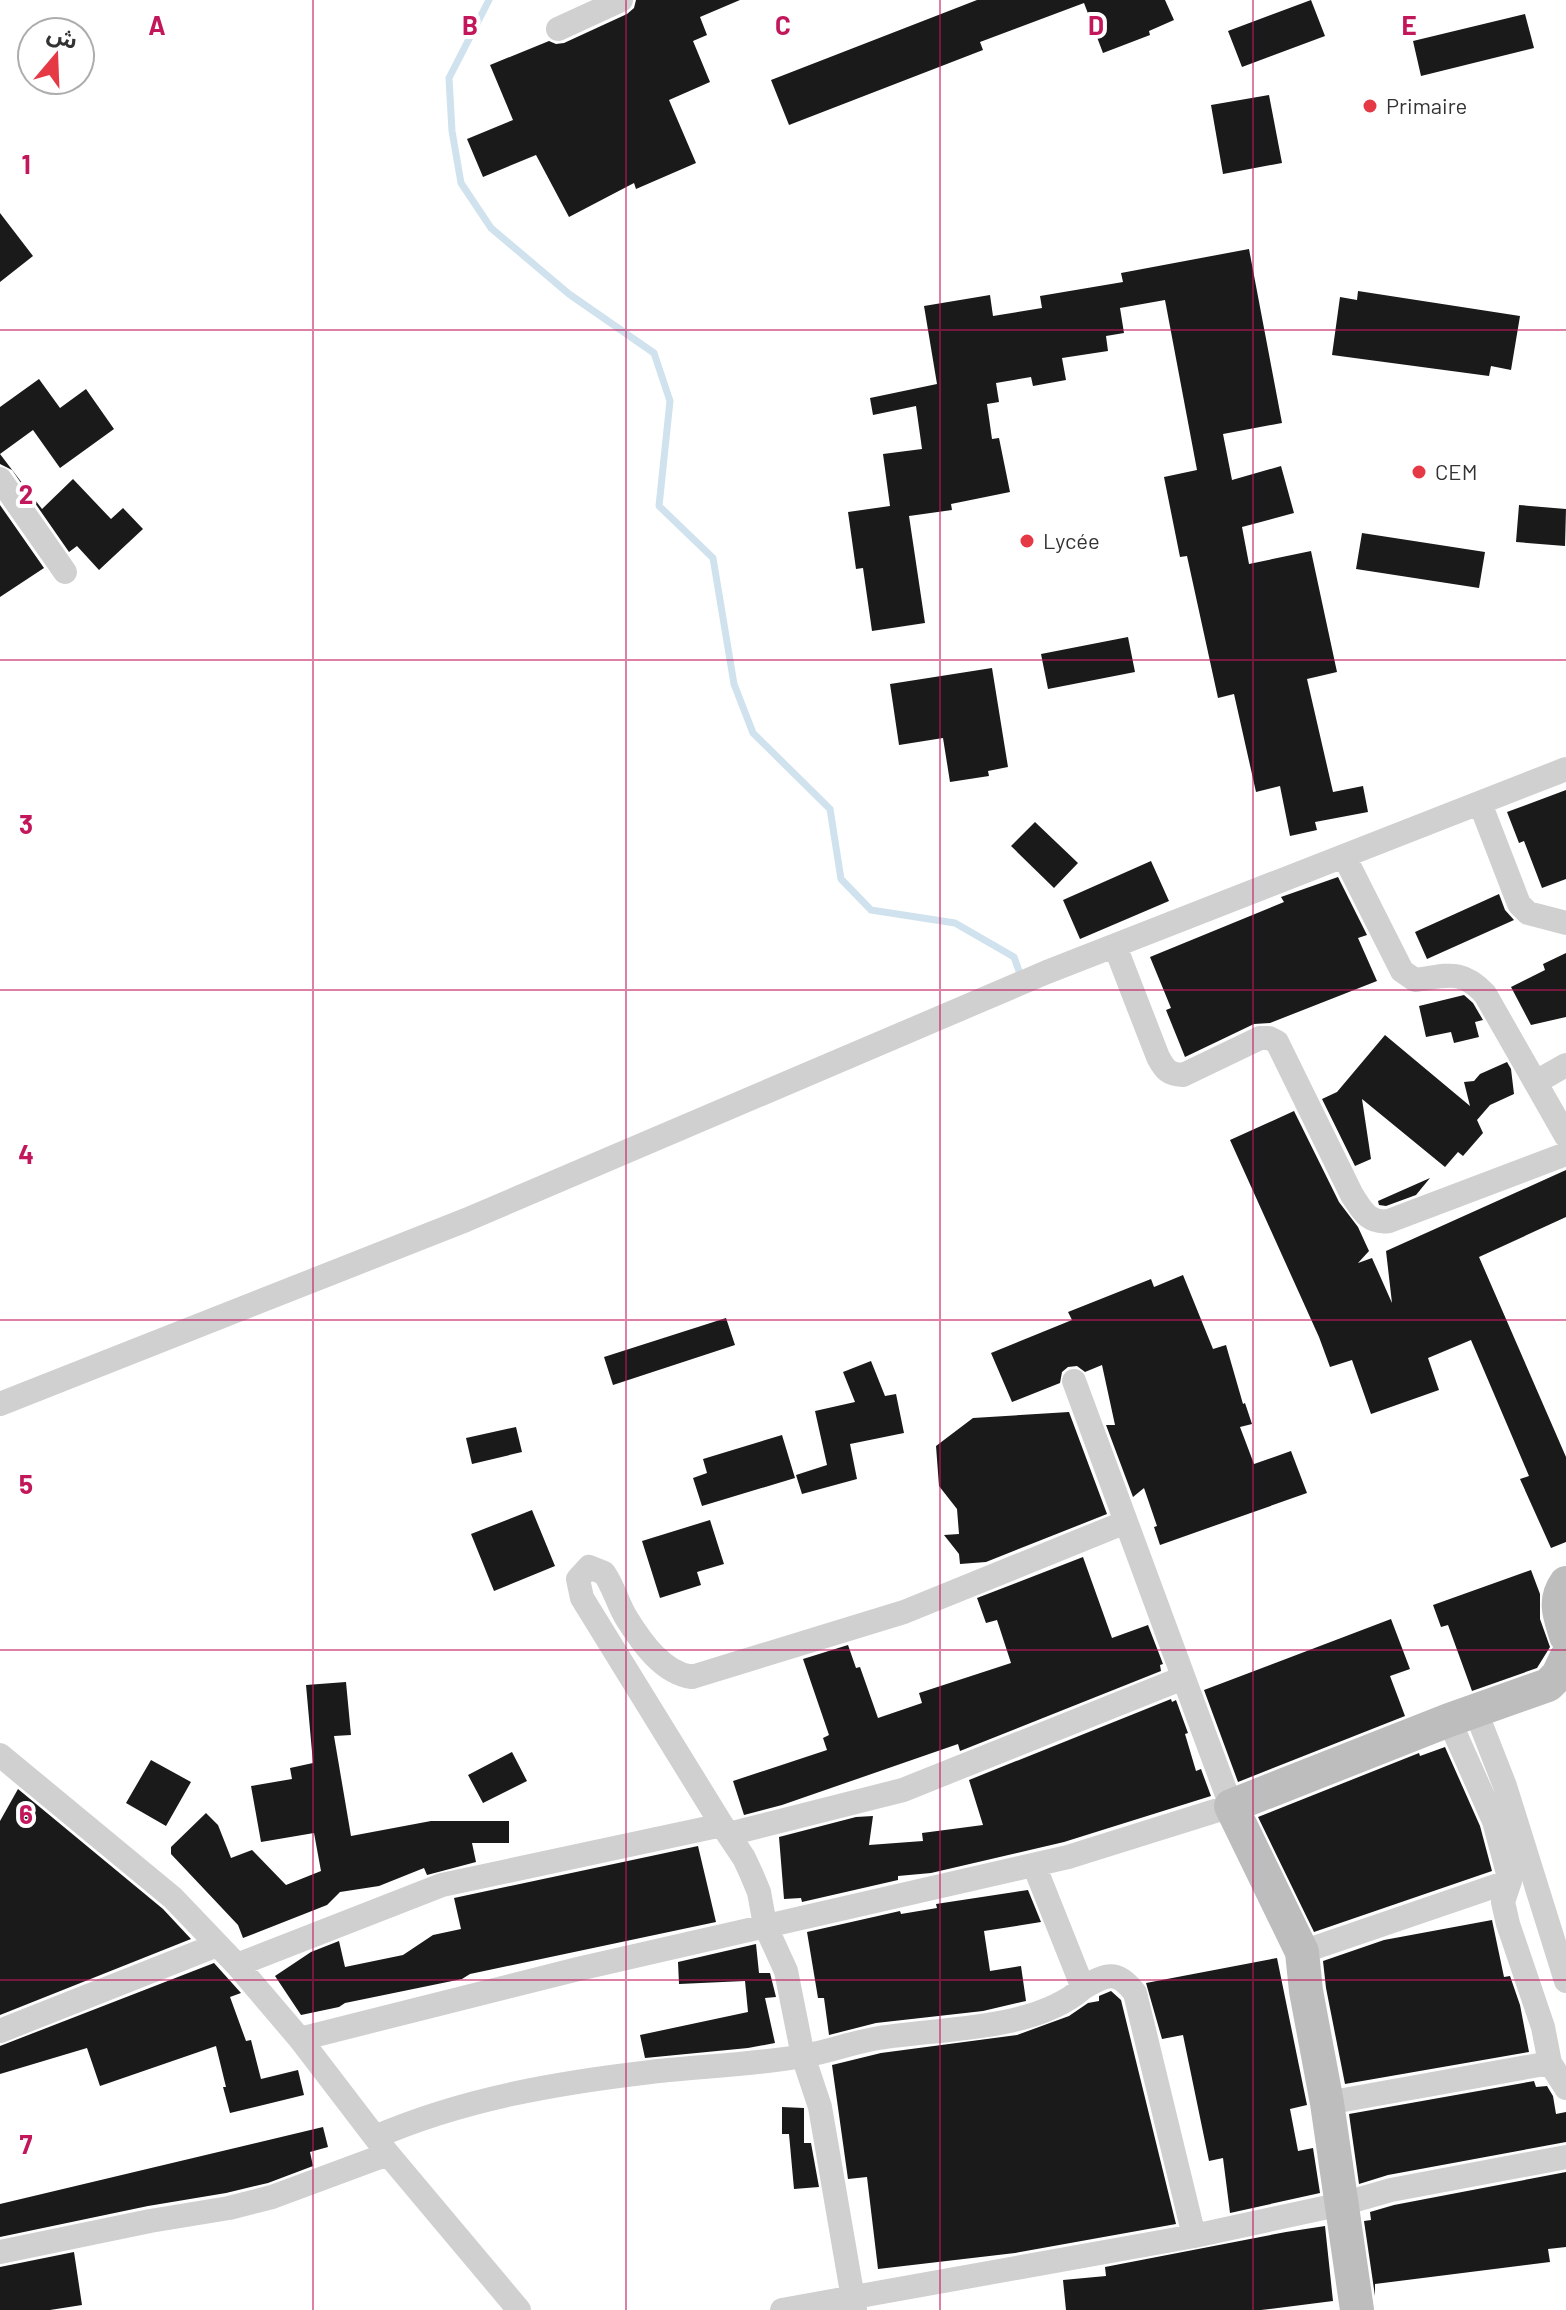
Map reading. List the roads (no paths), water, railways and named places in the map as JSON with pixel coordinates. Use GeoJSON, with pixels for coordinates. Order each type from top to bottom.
{"type":"FeatureCollection","features":[{"type":"Feature","properties":{"kind":"street"},"geometry":{"type":"LineString","coordinates":[[558,29],[621,0]]}},
{"type":"Feature","properties":{"kind":"street"},"geometry":{"type":"LineString","coordinates":[[0,479],[65,572]]}},
{"type":"Feature","properties":{"kind":"street"},"geometry":{"type":"LineString","coordinates":[[0,1404],[466,1220],[1003,991],[1566,769]]}},
{"type":"Feature","properties":{"kind":"street"},"geometry":{"type":"LineString","coordinates":[[1480,803],[1519,904],[1528,913],[1566,923]]}},
{"type":"Feature","properties":{"kind":"street"},"geometry":{"type":"LineString","coordinates":[[1344,856],[1402,971],[1415,980],[1457,975],[1472,981],[1485,994],[1566,1136]]}},
{"type":"Feature","properties":{"kind":"street"},"geometry":{"type":"LineString","coordinates":[[1115,946],[1164,1070],[1183,1075],[1260,1038],[1277,1042],[1352,1195],[1366,1217],[1374,1221],[1389,1221],[1566,1154]]}},
{"type":"Feature","properties":{"kind":"street"},"geometry":{"type":"LineString","coordinates":[[1536,1082],[1566,1065]]}},
{"type":"Feature","properties":{"kind":"street"},"geometry":{"type":"LineString","coordinates":[[1074,1381],[1231,1806],[1302,1952],[1357,2310]]}},
{"type":"Feature","properties":{"kind":"street"},"geometry":{"type":"LineString","coordinates":[[853,2304],[820,2107],[803,2056],[786,1971],[765,1925],[759,1892],[744,1858],[582,1598],[578,1579],[589,1567],[604,1573],[627,1620],[663,1665],[671,1672],[692,1677],[904,1612],[1126,1522]]}},
{"type":"Feature","properties":{"kind":"street"},"geometry":{"type":"LineString","coordinates":[[1566,1583],[1557,1607],[1566,1636]]}},
{"type":"Feature","properties":{"kind":"street"},"geometry":{"type":"LineString","coordinates":[[300,2039],[578,1969],[1068,1857],[1231,1806],[1548,1685],[1558,1675],[1566,1658]]}},
{"type":"Feature","properties":{"kind":"street"},"geometry":{"type":"LineString","coordinates":[[237,1965],[442,1885],[726,1830],[903,1790],[1183,1678]]}},
{"type":"Feature","properties":{"kind":"street"},"geometry":{"type":"LineString","coordinates":[[1462,1716],[1510,1881],[1503,1902],[1508,1924],[1543,2027],[1550,2063],[1566,2088]]}},
{"type":"Feature","properties":{"kind":"street"},"geometry":{"type":"LineString","coordinates":[[1462,1716],[1505,1786],[1566,1981]]}},
{"type":"Feature","properties":{"kind":"street"},"geometry":{"type":"LineString","coordinates":[[1,1758],[173,1898],[237,1965],[519,2310]]}},
{"type":"Feature","properties":{"kind":"street"},"geometry":{"type":"LineString","coordinates":[[1034,1865],[1083,1988]]}},
{"type":"Feature","properties":{"kind":"street"},"geometry":{"type":"LineString","coordinates":[[1302,1952],[1510,1881]]}},
{"type":"Feature","properties":{"kind":"street"},"geometry":{"type":"LineString","coordinates":[[0,2031],[217,1945]]}},
{"type":"Feature","properties":{"kind":"street"},"geometry":{"type":"LineString","coordinates":[[0,2252],[272,2197],[382,2146],[440,2111],[559,2085],[803,2056],[879,2038],[980,2027],[1044,2010],[1067,2000],[1101,1977],[1113,1975],[1127,1983],[1135,1993],[1194,2236]]}},
{"type":"Feature","properties":{"kind":"street"},"geometry":{"type":"LineString","coordinates":[[1327,2103],[1550,2063]]}},
{"type":"Feature","properties":{"kind":"street"},"geometry":{"type":"LineString","coordinates":[[782,2310],[853,2304],[1194,2236],[1342,2204],[1391,2190],[1566,2157]]}},
{"type":"Feature","properties":{"kind":"waterway"},"geometry":{"type":"LineString","coordinates":[[489,0],[449,78],[452,131],[461,183],[491,228],[569,294],[654,353],[670,401],[659,506],[713,558],[734,684],[753,733],[830,809],[841,879],[871,910],[955,923],[1014,957],[1019,971]]}},
{"type":"Feature","properties":{"kind":"place","name":"Primaire"},"geometry":{"type":"Point","coordinates":[1370,106]}},
{"type":"Feature","properties":{"kind":"place","name":"CEM"},"geometry":{"type":"Point","coordinates":[1419,472]}},
{"type":"Feature","properties":{"kind":"place","name":"Lycée"},"geometry":{"type":"Point","coordinates":[1027,541]}}]}
